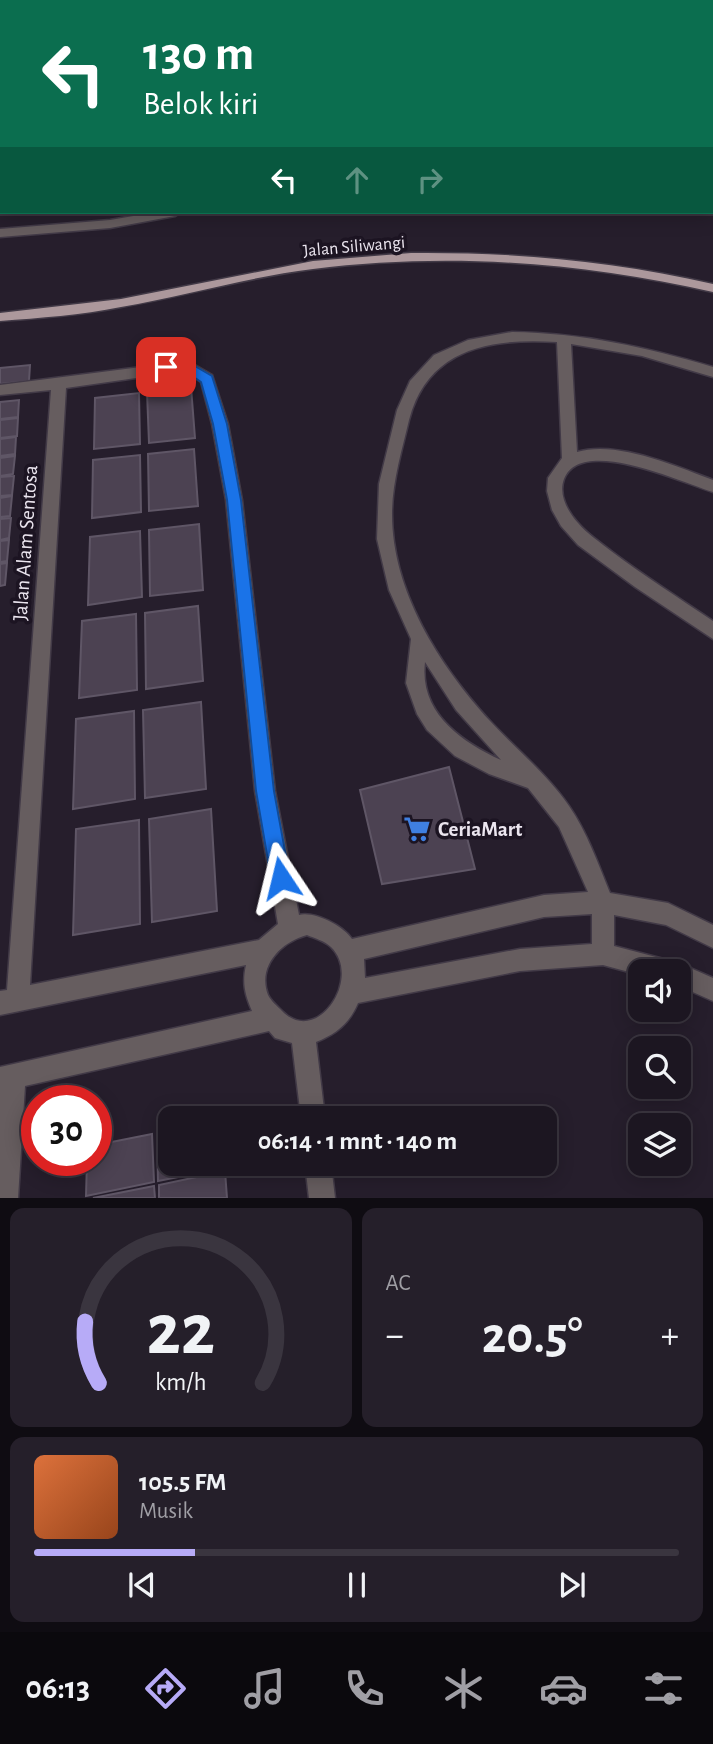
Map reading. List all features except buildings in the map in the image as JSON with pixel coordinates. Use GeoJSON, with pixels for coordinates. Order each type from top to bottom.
{"type":"FeatureCollection","features":[{"type":"Feature","properties":{"kind":"main road","name":"Jalan Siliwangi"},"geometry":{"type":"LineString","coordinates":[[0,317],[121,303],[316,265],[393,258],[521,259],[575,263],[648,274],[713,288]]}},
{"type":"Feature","properties":{"kind":"street"},"geometry":{"type":"LineString","coordinates":[[0,233],[110,224],[164,214]]}},
{"type":"Feature","properties":{"kind":"street"},"geometry":{"type":"LineString","coordinates":[[603,954],[602,902],[582,850],[558,807],[462,704],[420,640],[395,588],[386,555],[382,509],[386,480],[409,395],[421,374],[436,361],[475,342],[528,335],[564,338],[609,345],[713,372]]}},
{"type":"Feature","properties":{"kind":"street"},"geometry":{"type":"LineString","coordinates":[[564,338],[570,460]]}},
{"type":"Feature","properties":{"kind":"street"},"geometry":{"type":"LineString","coordinates":[[0,390],[59,384],[166,367],[188,366],[207,379],[234,500],[265,791],[290,927]]}},
{"type":"Feature","properties":{"kind":"street","name":"Jalan Alam Sentosa"},"geometry":{"type":"LineString","coordinates":[[9,1001],[59,384]]}},
{"type":"Feature","properties":{"kind":"street"},"geometry":{"type":"LineString","coordinates":[[713,486],[650,463],[616,456],[590,456],[570,460],[557,474],[554,489],[559,509],[572,528],[621,569],[713,631]]}},
{"type":"Feature","properties":{"kind":"street"},"geometry":{"type":"LineString","coordinates":[[420,640],[415,668],[416,689],[428,714],[442,733],[481,763],[533,780]]}},
{"type":"Feature","properties":{"kind":"street"},"geometry":{"type":"LineString","coordinates":[[348,951],[544,906],[602,902],[667,914],[713,937]]}},
{"type":"Feature","properties":{"kind":"street"},"geometry":{"type":"LineString","coordinates":[[307,924],[322,927],[337,936],[348,951],[353,968],[354,992],[336,1021],[321,1030],[303,1033],[286,1030],[271,1020],[260,1004],[255,986],[256,967],[264,950],[275,936],[290,927],[307,924]]}},
{"type":"Feature","properties":{"kind":"street"},"geometry":{"type":"LineString","coordinates":[[9,1001],[264,950]]}},
{"type":"Feature","properties":{"kind":"street"},"geometry":{"type":"LineString","coordinates":[[354,992],[520,960],[603,954],[628,960]]}},
{"type":"Feature","properties":{"kind":"street"},"geometry":{"type":"LineString","coordinates":[[691,980],[713,990]]}},
{"type":"Feature","properties":{"kind":"street"},"geometry":{"type":"LineString","coordinates":[[5,1198],[7,1077],[271,1020]]}},
{"type":"Feature","properties":{"kind":"street"},"geometry":{"type":"LineString","coordinates":[[303,1033],[312,1106]]}},
{"type":"Feature","properties":{"kind":"street"},"geometry":{"type":"LineString","coordinates":[[319,1176],[322,1198]]}},
{"type":"Feature","properties":{"kind":"place","name":"CeriaMart"},"geometry":{"type":"Point","coordinates":[417,829]}},
{"type":"Feature","properties":{"kind":"route"},"geometry":{"type":"LineString","coordinates":[[166,367],[188,366],[207,379],[220,424],[234,500],[265,791],[281,878]]}}]}
